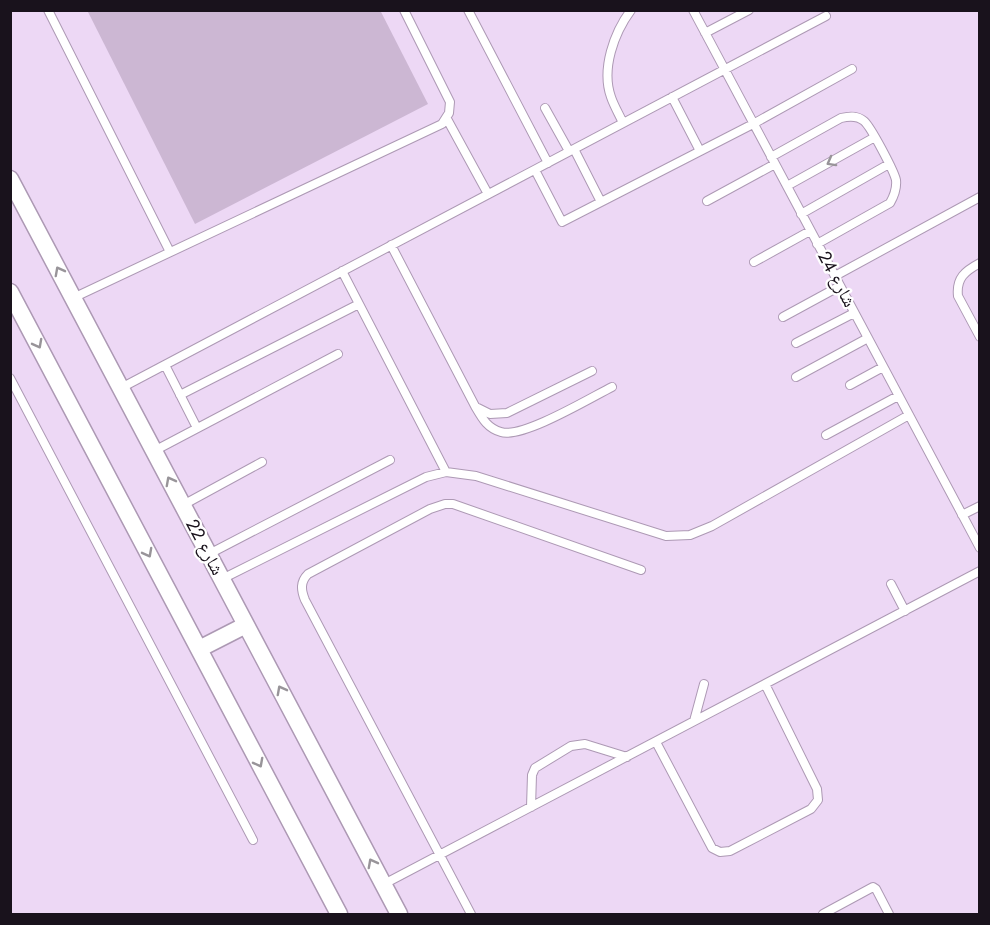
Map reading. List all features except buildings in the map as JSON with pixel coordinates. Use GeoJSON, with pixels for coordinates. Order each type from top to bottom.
{"type":"FeatureCollection","features":[{"type":"Feature","properties":{"kind":"street","name":"شارع 22"},"geometry":{"type":"LineString","coordinates":[[10,179],[399,915]]}},
{"type":"Feature","properties":{"kind":"street"},"geometry":{"type":"LineString","coordinates":[[10,292],[339,915]]}},
{"type":"Feature","properties":{"kind":"street"},"geometry":{"type":"LineString","coordinates":[[199,649],[246,624]]}},
{"type":"Feature","properties":{"kind":"lane"},"geometry":{"type":"LineString","coordinates":[[48,10],[170,252]]}},
{"type":"Feature","properties":{"kind":"lane"},"geometry":{"type":"LineString","coordinates":[[73,298],[442,124],[447,119],[450,102],[404,10]]}},
{"type":"Feature","properties":{"kind":"lane"},"geometry":{"type":"LineString","coordinates":[[468,10],[548,163]]}},
{"type":"Feature","properties":{"kind":"lane"},"geometry":{"type":"LineString","coordinates":[[623,123],[610,95],[609,66],[615,38],[631,10]]}},
{"type":"Feature","properties":{"kind":"lane","name":"شارع 24"},"geometry":{"type":"LineString","coordinates":[[693,10],[980,548]]}},
{"type":"Feature","properties":{"kind":"lane"},"geometry":{"type":"LineString","coordinates":[[705,33],[749,10]]}},
{"type":"Feature","properties":{"kind":"lane"},"geometry":{"type":"LineString","coordinates":[[121,388],[826,16]]}},
{"type":"Feature","properties":{"kind":"lane"},"geometry":{"type":"LineString","coordinates":[[535,170],[562,222],[753,124],[852,69]]}},
{"type":"Feature","properties":{"kind":"lane"},"geometry":{"type":"LineString","coordinates":[[672,98],[700,151]]}},
{"type":"Feature","properties":{"kind":"lane"},"geometry":{"type":"LineString","coordinates":[[545,108],[601,202]]}},
{"type":"Feature","properties":{"kind":"lane"},"geometry":{"type":"LineString","coordinates":[[707,201],[841,118],[858,117],[865,121],[889,164],[896,181],[894,196],[890,203],[818,244]]}},
{"type":"Feature","properties":{"kind":"lane"},"geometry":{"type":"LineString","coordinates":[[447,119],[488,194]]}},
{"type":"Feature","properties":{"kind":"lane"},"geometry":{"type":"LineString","coordinates":[[787,186],[875,137]]}},
{"type":"Feature","properties":{"kind":"lane"},"geometry":{"type":"LineString","coordinates":[[801,214],[889,164]]}},
{"type":"Feature","properties":{"kind":"lane"},"geometry":{"type":"LineString","coordinates":[[835,276],[980,197]]}},
{"type":"Feature","properties":{"kind":"lane"},"geometry":{"type":"LineString","coordinates":[[754,262],[810,231]]}},
{"type":"Feature","properties":{"kind":"lane"},"geometry":{"type":"LineString","coordinates":[[391,245],[475,406],[484,422],[491,428],[508,434],[517,433],[612,387]]}},
{"type":"Feature","properties":{"kind":"lane"},"geometry":{"type":"LineString","coordinates":[[980,263],[962,274],[957,288],[958,296],[980,337]]}},
{"type":"Feature","properties":{"kind":"lane"},"geometry":{"type":"LineString","coordinates":[[342,271],[446,472]]}},
{"type":"Feature","properties":{"kind":"lane"},"geometry":{"type":"LineString","coordinates":[[783,317],[840,286]]}},
{"type":"Feature","properties":{"kind":"lane"},"geometry":{"type":"LineString","coordinates":[[180,395],[359,304]]}},
{"type":"Feature","properties":{"kind":"lane"},"geometry":{"type":"LineString","coordinates":[[796,344],[854,313]]}},
{"type":"Feature","properties":{"kind":"lane"},"geometry":{"type":"LineString","coordinates":[[796,377],[868,338]]}},
{"type":"Feature","properties":{"kind":"lane"},"geometry":{"type":"LineString","coordinates":[[154,451],[338,354]]}},
{"type":"Feature","properties":{"kind":"lane"},"geometry":{"type":"LineString","coordinates":[[165,365],[197,428]]}},
{"type":"Feature","properties":{"kind":"lane"},"geometry":{"type":"LineString","coordinates":[[850,385],[883,367]]}},
{"type":"Feature","properties":{"kind":"lane"},"geometry":{"type":"LineString","coordinates":[[475,406],[490,414],[507,413],[592,371]]}},
{"type":"Feature","properties":{"kind":"lane"},"geometry":{"type":"LineString","coordinates":[[10,378],[253,840]]}},
{"type":"Feature","properties":{"kind":"lane"},"geometry":{"type":"LineString","coordinates":[[826,435],[898,396]]}},
{"type":"Feature","properties":{"kind":"lane"},"geometry":{"type":"LineString","coordinates":[[222,579],[426,477],[446,472],[461,472],[476,476],[666,536],[690,535],[712,526],[909,416]]}},
{"type":"Feature","properties":{"kind":"lane"},"geometry":{"type":"LineString","coordinates":[[209,554],[390,460]]}},
{"type":"Feature","properties":{"kind":"lane"},"geometry":{"type":"LineString","coordinates":[[183,505],[262,462]]}},
{"type":"Feature","properties":{"kind":"lane"},"geometry":{"type":"LineString","coordinates":[[471,915],[305,600],[302,589],[304,578],[308,573],[430,509],[445,504],[453,504],[641,570]]}},
{"type":"Feature","properties":{"kind":"lane"},"geometry":{"type":"LineString","coordinates":[[962,515],[980,506]]}},
{"type":"Feature","properties":{"kind":"lane"},"geometry":{"type":"LineString","coordinates":[[384,884],[980,571]]}},
{"type":"Feature","properties":{"kind":"lane"},"geometry":{"type":"LineString","coordinates":[[891,584],[904,611]]}},
{"type":"Feature","properties":{"kind":"lane"},"geometry":{"type":"LineString","coordinates":[[694,722],[704,684]]}},
{"type":"Feature","properties":{"kind":"lane"},"geometry":{"type":"LineString","coordinates":[[656,742],[712,848],[716,851],[730,851],[781,825],[811,809],[818,800],[818,794],[765,684]]}},
{"type":"Feature","properties":{"kind":"lane"},"geometry":{"type":"LineString","coordinates":[[531,807],[532,775],[535,768],[572,746],[585,744],[627,757]]}},
{"type":"Feature","properties":{"kind":"lane"},"geometry":{"type":"LineString","coordinates":[[823,915],[873,888],[876,889],[889,915]]}}]}
